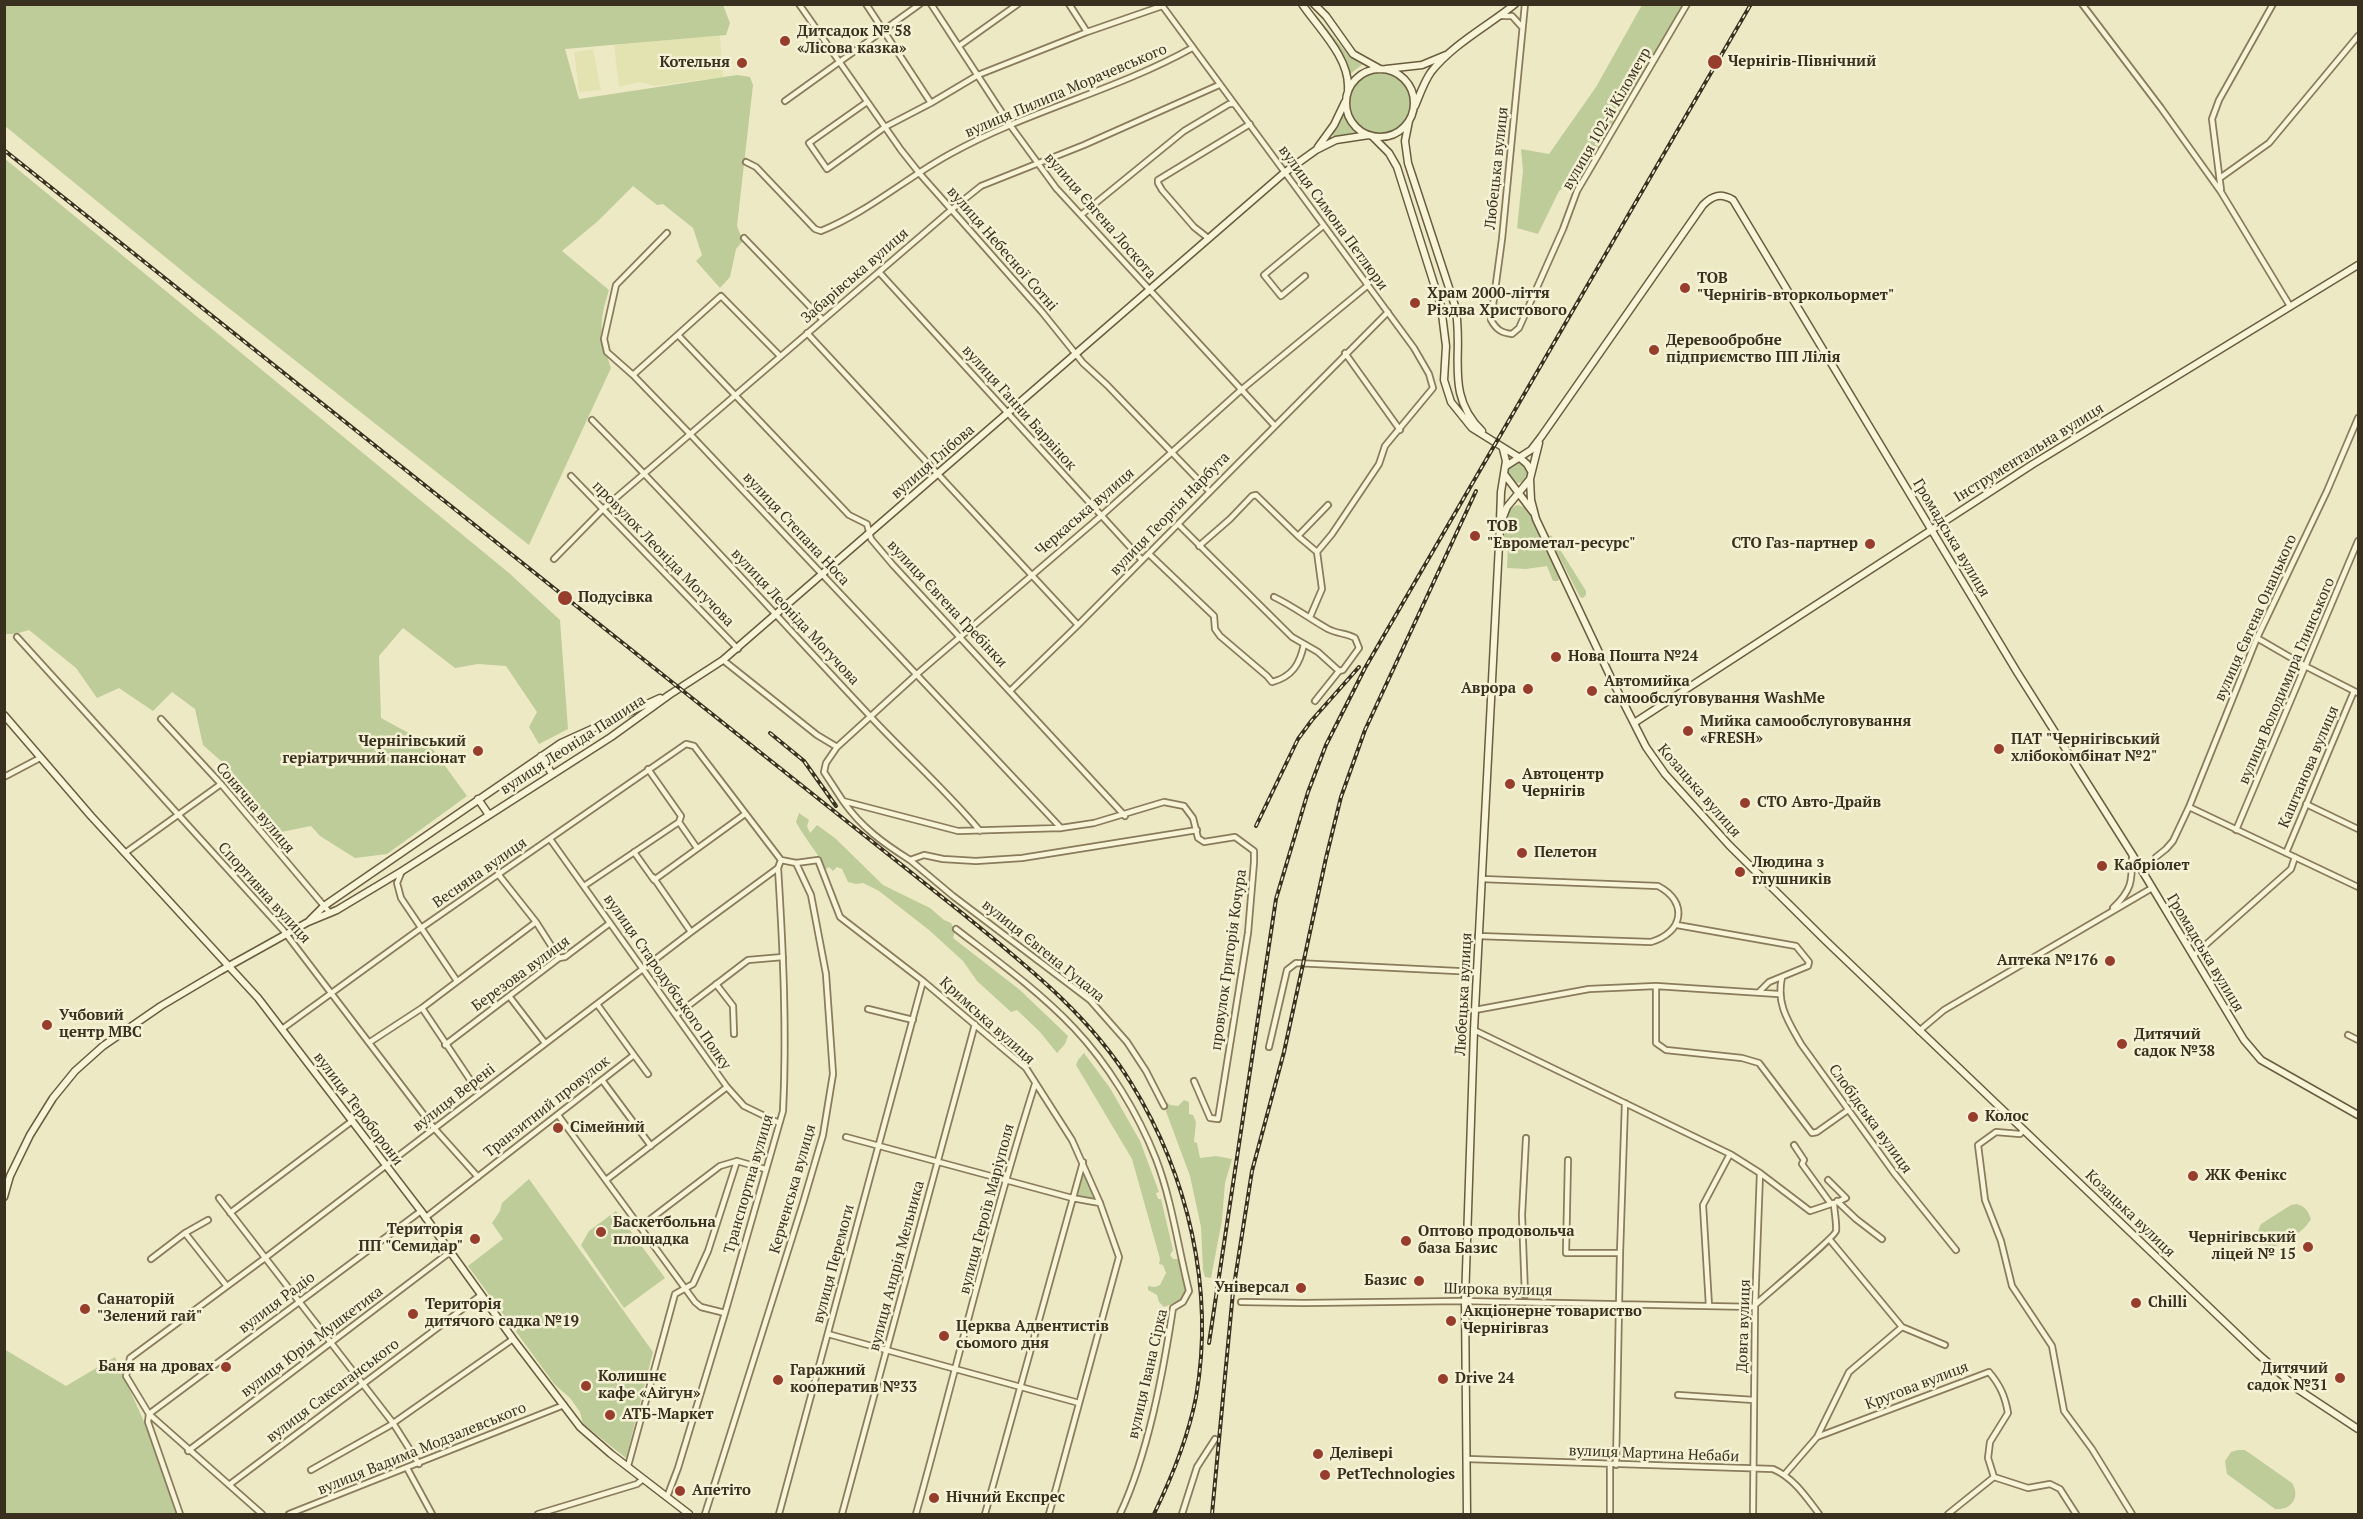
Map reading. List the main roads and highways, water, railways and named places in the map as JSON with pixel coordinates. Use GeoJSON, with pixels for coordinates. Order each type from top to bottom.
{"type":"FeatureCollection","features":[{"type":"Feature","properties":{"kind":"main road"},"geometry":{"type":"LineString","coordinates":[[1302,4],[1342,61],[1348,78],[1347,98],[1350,118],[1358,129],[1371,135],[1389,153],[1397,167],[1439,298],[1446,330],[1444,380],[1451,402],[1465,422],[1519,460],[1529,478]]}},
{"type":"Feature","properties":{"kind":"main road"},"geometry":{"type":"LineString","coordinates":[[1314,4],[1326,16],[1353,54],[1382,69],[1396,73],[1407,82],[1413,95],[1414,109]]}},
{"type":"Feature","properties":{"kind":"main road"},"geometry":{"type":"LineString","coordinates":[[1491,440],[1474,423],[1460,397],[1457,379],[1459,325],[1455,306],[1408,163],[1405,141],[1409,121],[1431,72],[1452,52],[1515,4]]}},
{"type":"Feature","properties":{"kind":"main road"},"geometry":{"type":"LineString","coordinates":[[1347,98],[1352,84],[1361,75],[1382,69],[1422,65],[1452,52]]}},
{"type":"Feature","properties":{"kind":"main road","name":"вулиця Глібова"},"geometry":{"type":"LineString","coordinates":[[1316,150],[1334,125],[1347,98]]}},
{"type":"Feature","properties":{"kind":"main road"},"geometry":{"type":"LineString","coordinates":[[1371,135],[1393,134],[1409,121]]}},
{"type":"Feature","properties":{"kind":"main road","name":"вулиця Глібова"},"geometry":{"type":"LineString","coordinates":[[669,695],[738,649],[1284,173],[1316,150],[1336,140],[1371,135]]}},
{"type":"Feature","properties":{"kind":"main road","name":"Громадська вулиця"},"geometry":{"type":"LineString","coordinates":[[1541,437],[1703,205],[1713,197],[1726,196],[1733,200],[1760,241],[1810,329],[2017,672],[2132,854],[2254,1055],[2358,1115]]}},
{"type":"Feature","properties":{"kind":"main road","name":"Інструментальна вулиця"},"geometry":{"type":"LineString","coordinates":[[1634,723],[2136,399],[2358,265]]}},
{"type":"Feature","properties":{"kind":"main road"},"geometry":{"type":"LineString","coordinates":[[1505,469],[1527,453],[1541,437]]}},
{"type":"Feature","properties":{"kind":"main road"},"geometry":{"type":"LineString","coordinates":[[1508,482],[1520,486],[1529,478],[1541,437]]}},
{"type":"Feature","properties":{"kind":"main road"},"geometry":{"type":"LineString","coordinates":[[1500,525],[1506,454],[1502,447]]}},
{"type":"Feature","properties":{"kind":"main road"},"geometry":{"type":"LineString","coordinates":[[1509,451],[1527,453]]}},
{"type":"Feature","properties":{"kind":"main road"},"geometry":{"type":"LineString","coordinates":[[1505,469],[1508,482],[1535,515]]}},
{"type":"Feature","properties":{"kind":"main road","name":"Любецька вулиця"},"geometry":{"type":"LineString","coordinates":[[1467,1515],[1465,1301],[1474,1030],[1500,525],[1507,507],[1529,478]]}},
{"type":"Feature","properties":{"kind":"main road","name":"Козацька вулиця"},"geometry":{"type":"LineString","coordinates":[[1529,478],[1535,515],[1634,723],[1655,760],[1695,808],[1825,940],[2258,1354],[2300,1390],[2358,1429]]}},
{"type":"Feature","properties":{"kind":"main road"},"geometry":{"type":"LineString","coordinates":[[1507,507],[1516,502],[1529,506]]}},
{"type":"Feature","properties":{"kind":"main road","name":"вулиця Леоніда Пашина"},"geometry":{"type":"LineString","coordinates":[[308,922],[324,906],[541,756],[582,732],[669,695]]}},
{"type":"Feature","properties":{"kind":"main road","name":"вулиця Леоніда Пашина"},"geometry":{"type":"LineString","coordinates":[[308,922],[330,913],[402,871],[610,737],[669,695]]}},
{"type":"Feature","properties":{"kind":"main road","name":"вулиця Тероборони"},"geometry":{"type":"LineString","coordinates":[[4,716],[229,966],[282,1029],[421,1211],[513,1339],[594,1441],[667,1497],[679,1512],[689,1515]]}},
{"type":"Feature","properties":{"kind":"main road"},"geometry":{"type":"LineString","coordinates":[[541,756],[552,774]]}},
{"type":"Feature","properties":{"kind":"main road"},"geometry":{"type":"LineString","coordinates":[[478,799],[489,815]]}},
{"type":"Feature","properties":{"kind":"main road"},"geometry":{"type":"LineString","coordinates":[[4,1197],[10,1176],[30,1135],[53,1098],[75,1071],[103,1046],[132,1026],[229,966],[308,922]]}},
{"type":"Feature","properties":{"kind":"railway"},"geometry":{"type":"LineString","coordinates":[[1209,1343],[1276,899],[1308,792],[1326,745],[1365,668],[1751,4]]}},
{"type":"Feature","properties":{"kind":"railway"},"geometry":{"type":"LineString","coordinates":[[4,150],[1009,951],[1054,991],[1096,1034],[1131,1083],[1151,1118],[1168,1156],[1182,1194],[1199,1274],[1202,1315],[1201,1356],[1196,1397],[1179,1457],[1154,1514]]}},
{"type":"Feature","properties":{"kind":"railway"},"geometry":{"type":"LineString","coordinates":[[1212,1514],[1233,1292],[1252,1171],[1284,1052],[1341,797],[1365,730],[1476,491]]}},
{"type":"Feature","properties":{"kind":"railway"},"geometry":{"type":"LineString","coordinates":[[1256,826],[1298,739],[1359,667]]}},
{"type":"Feature","properties":{"kind":"railway"},"geometry":{"type":"LineString","coordinates":[[770,733],[804,761],[836,806]]}},
{"type":"Feature","properties":{"kind":"place","name":"Дитсадок № 58 «Лісова казка»"},"geometry":{"type":"Point","coordinates":[785,41]}},
{"type":"Feature","properties":{"kind":"place","name":"Чернігів-Північний"},"geometry":{"type":"Point","coordinates":[1715,62]}},
{"type":"Feature","properties":{"kind":"place","name":"Котельня"},"geometry":{"type":"Point","coordinates":[742,63]}},
{"type":"Feature","properties":{"kind":"place","name":"ТОВ \"Чернігів-вторкольормет\""},"geometry":{"type":"Point","coordinates":[1685,288]}},
{"type":"Feature","properties":{"kind":"place","name":"Храм 2000-ліття Різдва Христового"},"geometry":{"type":"Point","coordinates":[1415,303]}},
{"type":"Feature","properties":{"kind":"place","name":"Деревообробне підприємство ПП Лілія"},"geometry":{"type":"Point","coordinates":[1654,350]}},
{"type":"Feature","properties":{"kind":"place","name":"ТОВ \"Еврометал-ресурс\""},"geometry":{"type":"Point","coordinates":[1475,536]}},
{"type":"Feature","properties":{"kind":"place","name":"СТО Газ-партнер"},"geometry":{"type":"Point","coordinates":[1870,544]}},
{"type":"Feature","properties":{"kind":"place","name":"Подусівка"},"geometry":{"type":"Point","coordinates":[565,598]}},
{"type":"Feature","properties":{"kind":"place","name":"Нова Пошта №24"},"geometry":{"type":"Point","coordinates":[1556,657]}},
{"type":"Feature","properties":{"kind":"place","name":"Аврора"},"geometry":{"type":"Point","coordinates":[1528,689]}},
{"type":"Feature","properties":{"kind":"place","name":"Автомийка самообслуговування WashMe"},"geometry":{"type":"Point","coordinates":[1592,691]}},
{"type":"Feature","properties":{"kind":"place","name":"Мийка самообслуговування «FRESH»"},"geometry":{"type":"Point","coordinates":[1688,731]}},
{"type":"Feature","properties":{"kind":"place","name":"ПАТ \"Чернігівський хлібокомбінат №2\""},"geometry":{"type":"Point","coordinates":[1999,749]}},
{"type":"Feature","properties":{"kind":"place","name":"Чернігівський геріатричний пансіонат"},"geometry":{"type":"Point","coordinates":[478,751]}},
{"type":"Feature","properties":{"kind":"place","name":"Автоцентр Чернігів"},"geometry":{"type":"Point","coordinates":[1510,784]}},
{"type":"Feature","properties":{"kind":"place","name":"СТО Авто-Драйв"},"geometry":{"type":"Point","coordinates":[1745,803]}},
{"type":"Feature","properties":{"kind":"place","name":"Пелетон"},"geometry":{"type":"Point","coordinates":[1522,853]}},
{"type":"Feature","properties":{"kind":"place","name":"Кабріолет"},"geometry":{"type":"Point","coordinates":[2102,866]}},
{"type":"Feature","properties":{"kind":"place","name":"Людина з глушників"},"geometry":{"type":"Point","coordinates":[1740,872]}},
{"type":"Feature","properties":{"kind":"place","name":"Аптека №176"},"geometry":{"type":"Point","coordinates":[2110,961]}},
{"type":"Feature","properties":{"kind":"place","name":"Учбовий центр МВС"},"geometry":{"type":"Point","coordinates":[47,1025]}},
{"type":"Feature","properties":{"kind":"place","name":"Дитячий садок №38"},"geometry":{"type":"Point","coordinates":[2122,1044]}},
{"type":"Feature","properties":{"kind":"place","name":"Колос"},"geometry":{"type":"Point","coordinates":[1973,1117]}},
{"type":"Feature","properties":{"kind":"place","name":"Сімейний"},"geometry":{"type":"Point","coordinates":[558,1128]}},
{"type":"Feature","properties":{"kind":"place","name":"ЖК Фенікс"},"geometry":{"type":"Point","coordinates":[2193,1176]}},
{"type":"Feature","properties":{"kind":"place","name":"Баскетбольна площадка"},"geometry":{"type":"Point","coordinates":[601,1232]}},
{"type":"Feature","properties":{"kind":"place","name":"Територія ПП \"Семидар\""},"geometry":{"type":"Point","coordinates":[475,1239]}},
{"type":"Feature","properties":{"kind":"place","name":"Оптово продовольча база Базис"},"geometry":{"type":"Point","coordinates":[1406,1241]}},
{"type":"Feature","properties":{"kind":"place","name":"Чернігівський ліцей № 15"},"geometry":{"type":"Point","coordinates":[2308,1247]}},
{"type":"Feature","properties":{"kind":"place","name":"Базис"},"geometry":{"type":"Point","coordinates":[1419,1281]}},
{"type":"Feature","properties":{"kind":"place","name":"Універсал"},"geometry":{"type":"Point","coordinates":[1301,1288]}},
{"type":"Feature","properties":{"kind":"place","name":"Chilli"},"geometry":{"type":"Point","coordinates":[2136,1303]}},
{"type":"Feature","properties":{"kind":"place","name":"Санаторій \"Зелений гай\""},"geometry":{"type":"Point","coordinates":[85,1309]}},
{"type":"Feature","properties":{"kind":"place","name":"Територія дитячого садка №19"},"geometry":{"type":"Point","coordinates":[413,1314]}},
{"type":"Feature","properties":{"kind":"place","name":"Акціонерне товариство Чернігівгаз"},"geometry":{"type":"Point","coordinates":[1451,1321]}},
{"type":"Feature","properties":{"kind":"place","name":"Церква Адвентистів сьомого дня"},"geometry":{"type":"Point","coordinates":[944,1336]}},
{"type":"Feature","properties":{"kind":"place","name":"Баня на дровах"},"geometry":{"type":"Point","coordinates":[226,1367]}},
{"type":"Feature","properties":{"kind":"place","name":"Дитячий садок №31"},"geometry":{"type":"Point","coordinates":[2340,1378]}},
{"type":"Feature","properties":{"kind":"place","name":"Drive 24"},"geometry":{"type":"Point","coordinates":[1443,1379]}},
{"type":"Feature","properties":{"kind":"place","name":"Гаражний кооператив №33"},"geometry":{"type":"Point","coordinates":[778,1380]}},
{"type":"Feature","properties":{"kind":"place","name":"Колишнє кафе «Айгун»"},"geometry":{"type":"Point","coordinates":[586,1386]}},
{"type":"Feature","properties":{"kind":"place","name":"АТБ-Маркет"},"geometry":{"type":"Point","coordinates":[610,1415]}},
{"type":"Feature","properties":{"kind":"place","name":"Делівері"},"geometry":{"type":"Point","coordinates":[1318,1454]}},
{"type":"Feature","properties":{"kind":"place","name":"PetTechnologies"},"geometry":{"type":"Point","coordinates":[1325,1475]}},
{"type":"Feature","properties":{"kind":"place","name":"Апетіто"},"geometry":{"type":"Point","coordinates":[680,1491]}},
{"type":"Feature","properties":{"kind":"place","name":"Нічний Експрес"},"geometry":{"type":"Point","coordinates":[934,1498]}}]}
